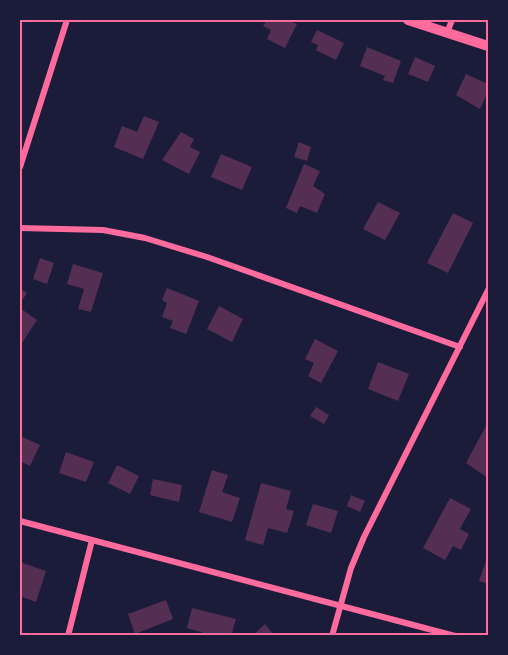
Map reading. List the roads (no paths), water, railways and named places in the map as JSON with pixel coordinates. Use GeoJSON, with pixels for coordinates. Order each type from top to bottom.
{"type":"FeatureCollection","features":[{"type":"Feature","properties":{"kind":"main road"},"geometry":{"type":"LineString","coordinates":[[408,20],[489,46]]}},
{"type":"Feature","properties":{"kind":"street"},"geometry":{"type":"LineString","coordinates":[[20,167],[67,20]]}},
{"type":"Feature","properties":{"kind":"street"},"geometry":{"type":"LineString","coordinates":[[447,33],[452,20]]}},
{"type":"Feature","properties":{"kind":"street"},"geometry":{"type":"LineString","coordinates":[[20,228],[103,230],[145,238],[207,256],[460,347]]}},
{"type":"Feature","properties":{"kind":"street"},"geometry":{"type":"LineString","coordinates":[[332,636],[351,568],[364,537],[489,290]]}},
{"type":"Feature","properties":{"kind":"street"},"geometry":{"type":"LineString","coordinates":[[20,521],[455,636]]}},
{"type":"Feature","properties":{"kind":"street"},"geometry":{"type":"LineString","coordinates":[[68,636],[92,540]]}}]}
